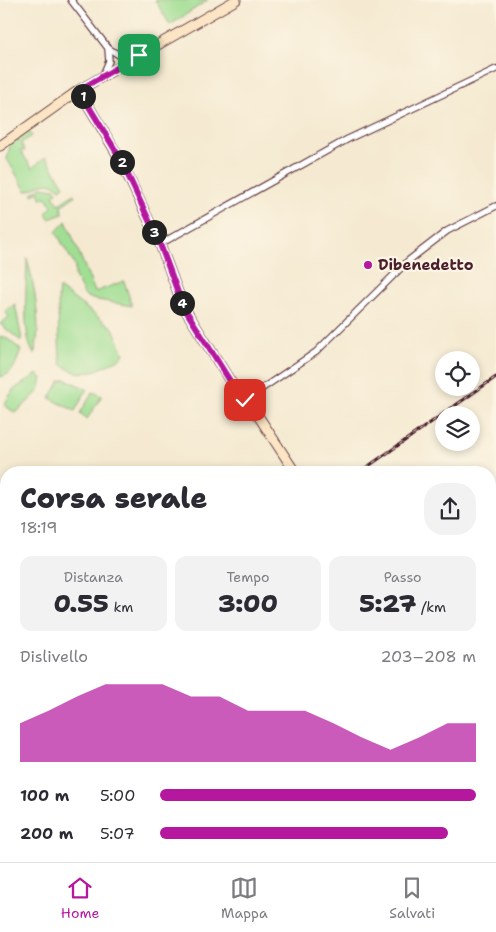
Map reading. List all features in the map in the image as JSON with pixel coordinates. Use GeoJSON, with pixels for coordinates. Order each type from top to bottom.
{"type":"FeatureCollection","features":[{"type":"Feature","properties":{"kind":"main road"},"geometry":{"type":"LineString","coordinates":[[0,146],[79,90],[236,0]]}},
{"type":"Feature","properties":{"kind":"main road"},"geometry":{"type":"LineString","coordinates":[[79,90],[120,158],[160,244],[183,306],[237,392],[255,411],[291,466]]}},
{"type":"Feature","properties":{"kind":"street"},"geometry":{"type":"LineString","coordinates":[[71,0],[108,48],[128,61]]}},
{"type":"Feature","properties":{"kind":"street"},"geometry":{"type":"LineString","coordinates":[[102,77],[109,61],[108,48]]}},
{"type":"Feature","properties":{"kind":"street"},"geometry":{"type":"LineString","coordinates":[[160,244],[348,139],[496,69]]}},
{"type":"Feature","properties":{"kind":"street"},"geometry":{"type":"LineString","coordinates":[[245,400],[316,352],[370,296],[416,255],[447,231],[496,206]]}},
{"type":"Feature","properties":{"kind":"green space"},"geometry":{"type":"Polygon","coordinates":[[[155,0],[208,0],[170,25],[155,0]]]}},
{"type":"Feature","properties":{"kind":"green space"},"geometry":{"type":"Polygon","coordinates":[[[29,132],[32,136],[21,143],[25,151],[20,150],[32,168],[46,157],[64,186],[60,189],[55,185],[46,183],[26,191],[7,159],[10,145],[29,132]]]}},
{"type":"Feature","properties":{"kind":"green space"},"geometry":{"type":"Polygon","coordinates":[[[42,187],[55,189],[57,192],[53,195],[59,204],[74,194],[75,196],[61,206],[63,214],[49,219],[46,213],[52,207],[46,197],[42,199],[38,192],[33,195],[32,193],[42,187]]]}},
{"type":"Feature","properties":{"kind":"green space"},"geometry":{"type":"Polygon","coordinates":[[[66,221],[95,292],[124,281],[132,306],[92,299],[84,295],[75,276],[75,266],[56,232],[66,221]]]}},
{"type":"Feature","properties":{"kind":"green space"},"geometry":{"type":"Polygon","coordinates":[[[27,258],[35,293],[38,319],[37,344],[34,354],[27,334],[26,322],[27,258]]]}},
{"type":"Feature","properties":{"kind":"green space"},"geometry":{"type":"Polygon","coordinates":[[[59,288],[113,328],[124,354],[121,358],[99,369],[84,373],[76,372],[61,364],[59,288]]]}},
{"type":"Feature","properties":{"kind":"green space"},"geometry":{"type":"Polygon","coordinates":[[[15,304],[21,341],[0,324],[9,317],[5,311],[15,304]]]}},
{"type":"Feature","properties":{"kind":"green space"},"geometry":{"type":"Polygon","coordinates":[[[0,336],[8,339],[21,350],[11,371],[5,376],[0,377],[0,336]]]}},
{"type":"Feature","properties":{"kind":"green space"},"geometry":{"type":"Polygon","coordinates":[[[37,374],[42,378],[39,391],[17,412],[4,405],[13,390],[37,374]]]}},
{"type":"Feature","properties":{"kind":"green space"},"geometry":{"type":"Polygon","coordinates":[[[65,379],[87,389],[75,411],[50,398],[60,381],[65,379]]]}},
{"type":"Feature","properties":{"kind":"green space"},"geometry":{"type":"Polygon","coordinates":[[[93,392],[102,396],[87,419],[80,413],[93,392]]]}},
{"type":"Feature","properties":{"kind":"railway"},"geometry":{"type":"LineString","coordinates":[[369,466],[496,377]]}},
{"type":"Feature","properties":{"kind":"place","name":"Dibenedetto"},"geometry":{"type":"Point","coordinates":[368,265]}},
{"type":"Feature","properties":{"kind":"route"},"geometry":{"type":"LineString","coordinates":[[139,55],[79,90],[120,158],[160,244],[183,306],[237,392],[245,400]]}}]}
